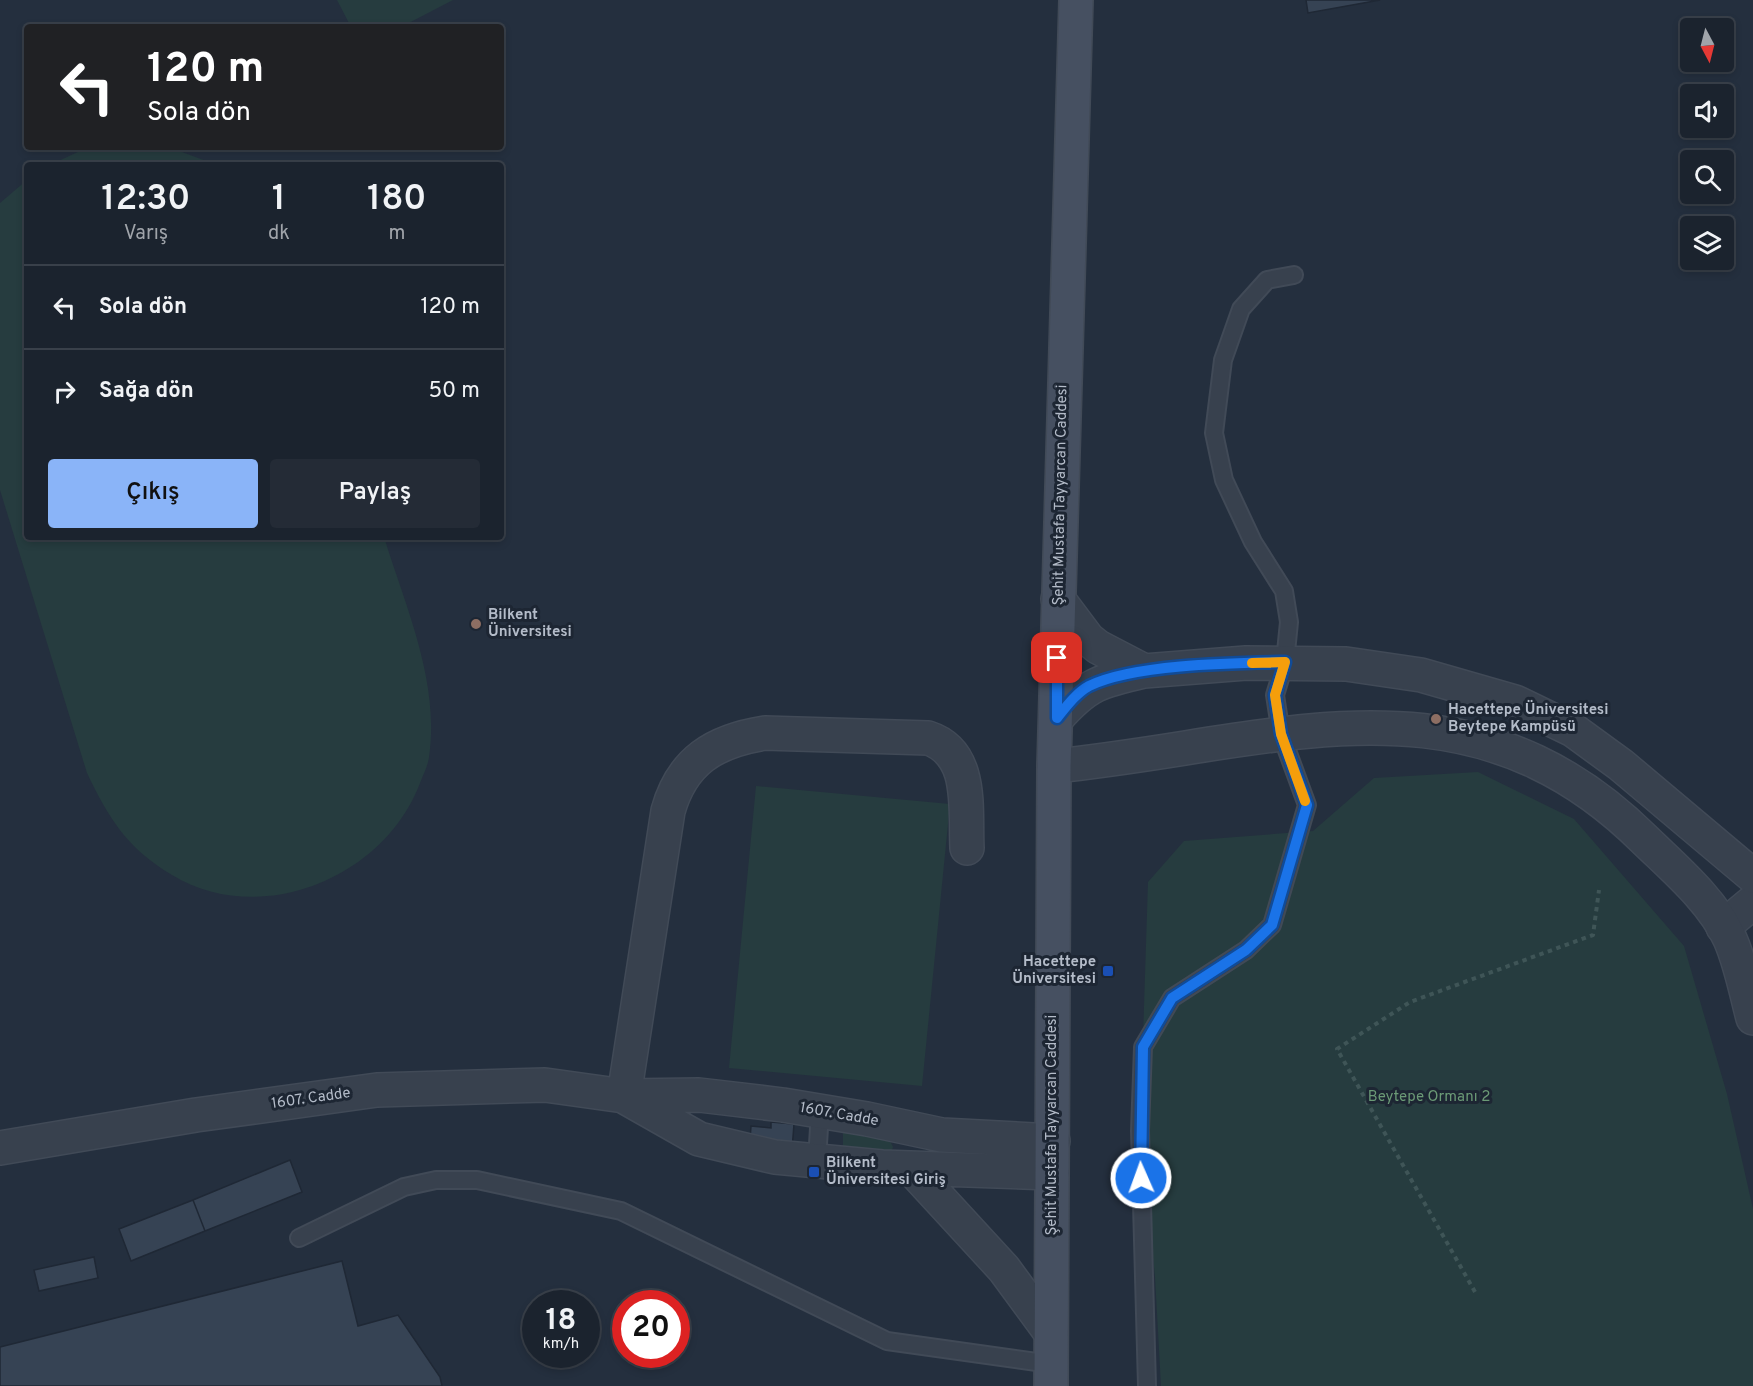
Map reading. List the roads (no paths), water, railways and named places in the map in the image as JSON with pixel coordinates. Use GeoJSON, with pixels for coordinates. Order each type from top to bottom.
{"type":"FeatureCollection","features":[{"type":"Feature","properties":{"kind":"main road","name":"Şehit Mustafa Tayyarcan Caddesi"},"geometry":{"type":"LineString","coordinates":[[1051,1361],[1054,766],[1076,0]]}},
{"type":"Feature","properties":{"kind":"street"},"geometry":{"type":"LineString","coordinates":[[1058,599],[1088,639],[1098,647],[1144,671]]}},
{"type":"Feature","properties":{"kind":"street"},"geometry":{"type":"LineString","coordinates":[[1057,718],[1078,694],[1089,686],[1144,671],[1285,662],[1346,664],[1421,675],[1515,702],[1573,730],[1602,751],[1753,876]]}},
{"type":"Feature","properties":{"kind":"street"},"geometry":{"type":"LineString","coordinates":[[1054,766],[1125,759],[1281,734],[1357,726],[1415,728],[1487,741],[1546,766],[1614,809],[1715,912],[1745,961],[1753,1018]]}},
{"type":"Feature","properties":{"kind":"street"},"geometry":{"type":"LineString","coordinates":[[624,1096],[668,811],[675,787],[697,760],[741,737],[765,733],[928,738],[949,748],[963,775],[967,848]]}},
{"type":"Feature","properties":{"kind":"street"},"geometry":{"type":"LineString","coordinates":[[1723,927],[1753,902]]}},
{"type":"Feature","properties":{"kind":"street","name":"1607. Cadde"},"geometry":{"type":"LineString","coordinates":[[0,1148],[196,1115],[377,1090],[545,1084],[624,1096],[699,1095],[820,1111],[957,1137],[1053,1141]]}},
{"type":"Feature","properties":{"kind":"street","name":"1607. Cadde"},"geometry":{"type":"LineString","coordinates":[[624,1096],[699,1139],[775,1157],[912,1169],[1052,1173]]}},
{"type":"Feature","properties":{"kind":"street"},"geometry":{"type":"LineString","coordinates":[[912,1169],[1004,1269],[1051,1361]]}},
{"type":"Feature","properties":{"kind":"lane"},"geometry":{"type":"LineString","coordinates":[[1147,1386],[1140,1131],[1143,1047],[1172,998],[1246,950],[1272,925],[1307,805],[1281,734],[1275,695],[1285,662],[1289,622],[1284,591],[1253,542],[1224,480],[1214,433],[1223,360],[1241,309],[1267,280],[1294,275]]}},
{"type":"Feature","properties":{"kind":"lane"},"geometry":{"type":"LineString","coordinates":[[817,1161],[820,1111]]}},
{"type":"Feature","properties":{"kind":"lane"},"geometry":{"type":"LineString","coordinates":[[912,1169],[914,1130]]}},
{"type":"Feature","properties":{"kind":"lane"},"geometry":{"type":"LineString","coordinates":[[299,1238],[404,1187],[436,1180],[477,1180],[621,1211],[887,1341],[1051,1361]]}},
{"type":"Feature","properties":{"kind":"place","name":"Bilkent Üniversitesi"},"geometry":{"type":"Point","coordinates":[476,624]}},
{"type":"Feature","properties":{"kind":"place","name":"Hacettepe Üniversitesi Beytepe Kampüsü"},"geometry":{"type":"Point","coordinates":[1436,719]}},
{"type":"Feature","properties":{"kind":"place","name":"Hacettepe Üniversitesi"},"geometry":{"type":"Point","coordinates":[1108,971]}},
{"type":"Feature","properties":{"kind":"place","name":"Bilkent Üniversitesi Giriş"},"geometry":{"type":"Point","coordinates":[814,1172]}},
{"type":"Feature","properties":{"kind":"park label","name":"Beytepe Ormanı 2"},"geometry":{"type":"Point","coordinates":[1429,1097]}}]}
